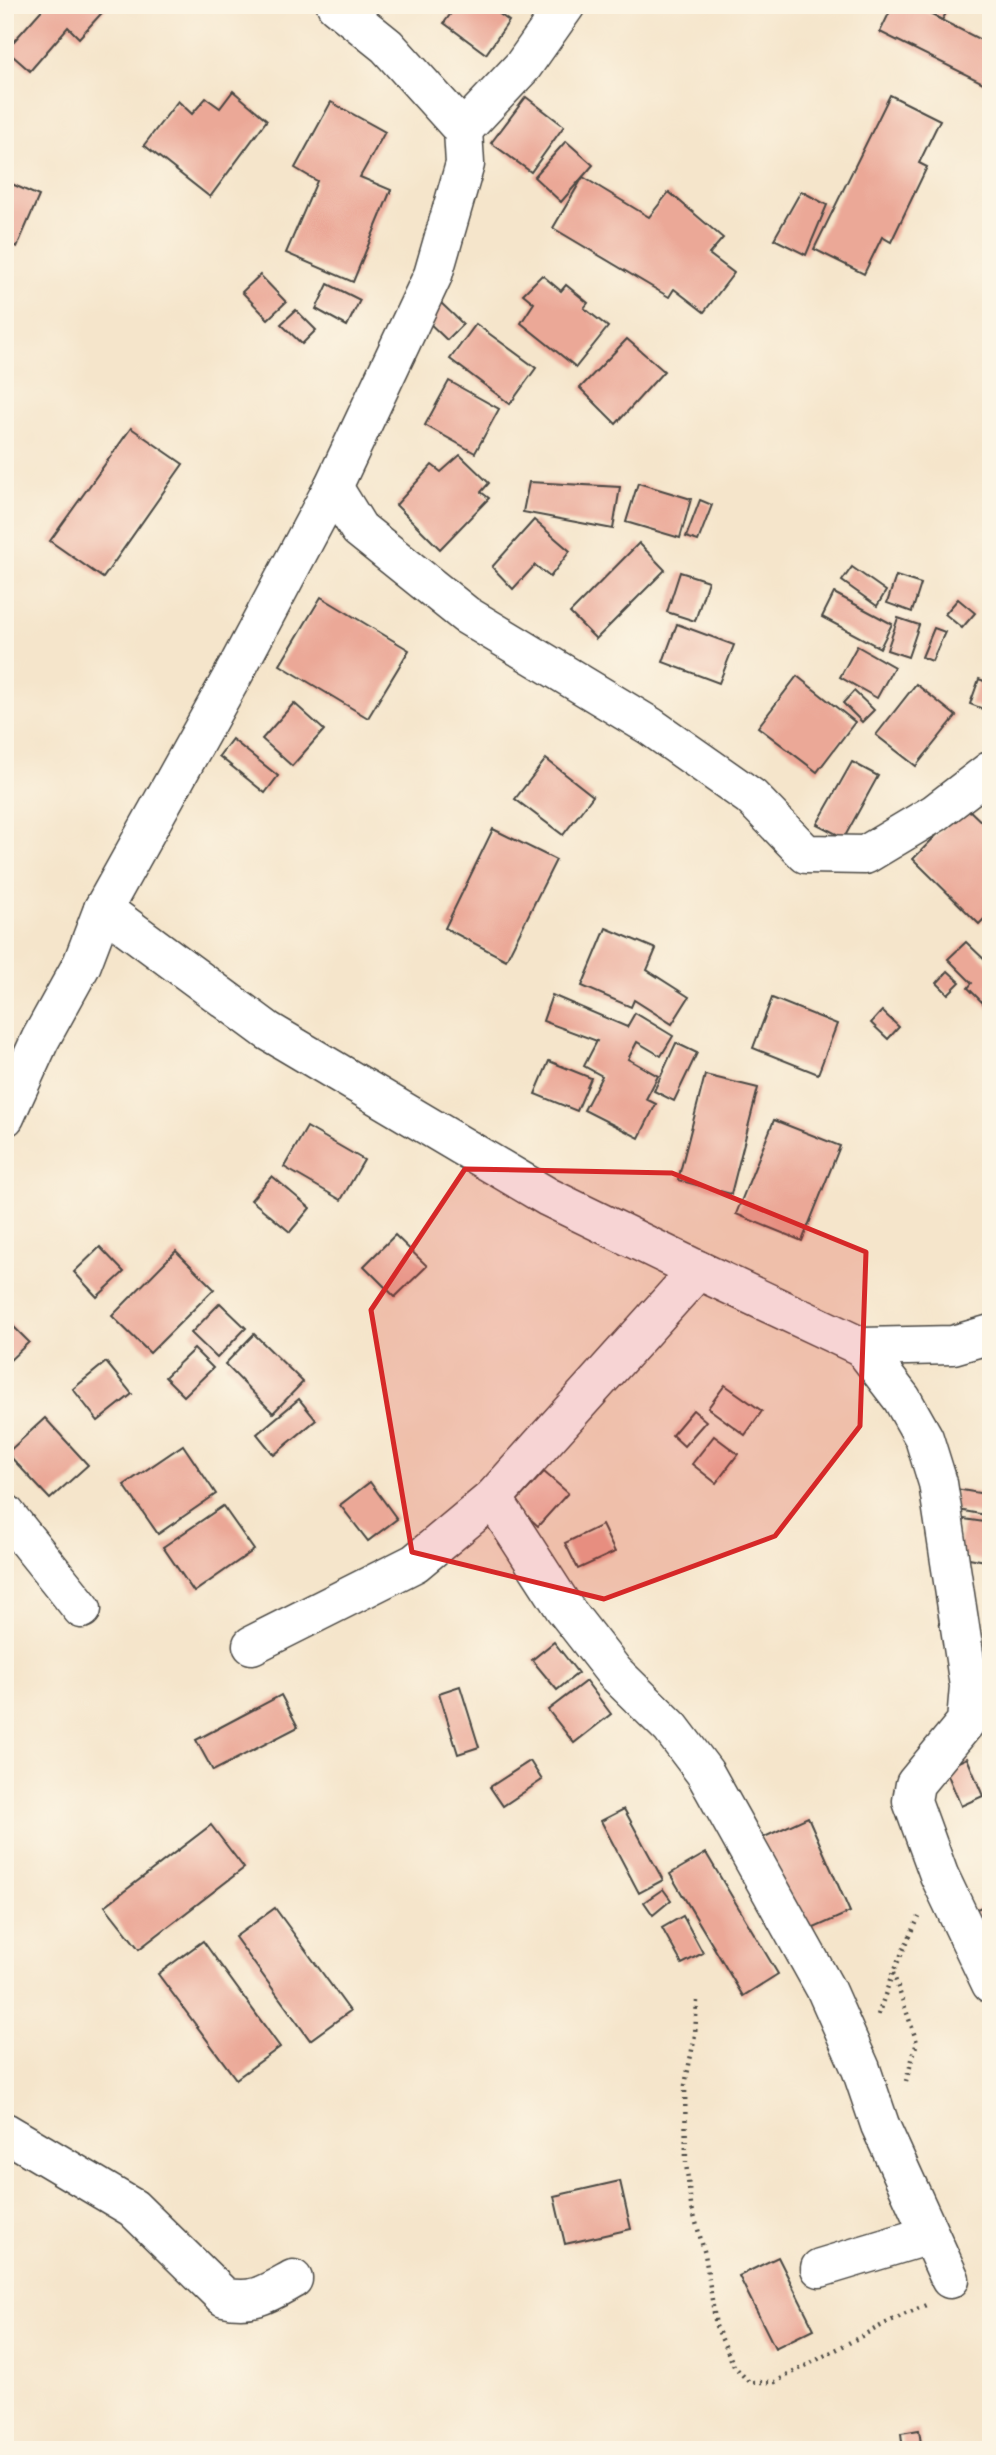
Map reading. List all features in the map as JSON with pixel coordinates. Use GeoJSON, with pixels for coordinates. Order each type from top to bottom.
{"type":"FeatureCollection","features":[{"type":"Feature","properties":{"kind":"street"},"geometry":{"type":"LineString","coordinates":[[5,1117],[40,1040],[82,964],[103,909],[237,668],[333,486],[433,275],[465,164],[463,130],[387,46],[336,5]]}},
{"type":"Feature","properties":{"kind":"street"},"geometry":{"type":"LineString","coordinates":[[463,130],[523,66],[566,5]]}},
{"type":"Feature","properties":{"kind":"street"},"geometry":{"type":"LineString","coordinates":[[333,486],[359,529],[467,615],[649,726],[751,797],[806,854],[865,855],[935,813],[991,770]]}},
{"type":"Feature","properties":{"kind":"street"},"geometry":{"type":"LineString","coordinates":[[103,909],[268,1031],[548,1197],[698,1270],[862,1347],[953,1345],[991,1334]]}},
{"type":"Feature","properties":{"kind":"street"},"geometry":{"type":"LineString","coordinates":[[252,1645],[415,1563],[493,1498],[698,1270]]}},
{"type":"Feature","properties":{"kind":"street"},"geometry":{"type":"LineString","coordinates":[[862,1347],[902,1399],[924,1438],[938,1483],[970,1686],[966,1722],[915,1784],[912,1801],[939,1875],[991,1984]]}},
{"type":"Feature","properties":{"kind":"street"},"geometry":{"type":"LineString","coordinates":[[493,1498],[564,1608],[614,1672],[671,1728],[705,1773],[826,1990],[861,2068],[880,2125],[950,2279]]}},
{"type":"Feature","properties":{"kind":"street"},"geometry":{"type":"LineString","coordinates":[[5,1513],[82,1609]]}},
{"type":"Feature","properties":{"kind":"street"},"geometry":{"type":"LineString","coordinates":[[5,2132],[133,2208],[224,2297],[240,2301],[258,2299],[293,2279]]}},
{"type":"Feature","properties":{"kind":"street"},"geometry":{"type":"LineString","coordinates":[[820,2268],[929,2235]]}},
{"type":"Feature","properties":{"kind":"path"},"geometry":{"type":"LineString","coordinates":[[861,2068],[893,1972],[939,1875]]}},
{"type":"Feature","properties":{"kind":"path"},"geometry":{"type":"LineString","coordinates":[[880,2125],[905,2087],[917,2042],[893,1972]]}},
{"type":"Feature","properties":{"kind":"path"},"geometry":{"type":"LineString","coordinates":[[697,2001],[695,2035],[685,2085],[686,2163],[716,2326],[734,2366],[749,2382],[775,2382],[890,2320],[943,2297],[949,2289],[950,2279]]}},
{"type":"Feature","properties":{"kind":"highlighted area"},"geometry":{"type":"Polygon","coordinates":[[[465,1169],[672,1173],[866,1252],[860,1426],[775,1536],[604,1599],[412,1552],[371,1310],[465,1169]]]}},
{"type":"Feature","properties":{"kind":"building"},"geometry":{"type":"Polygon","coordinates":[[[46,5],[109,5],[79,38],[68,27],[30,71],[6,50],[46,5]]]}},
{"type":"Feature","properties":{"kind":"building"},"geometry":{"type":"Polygon","coordinates":[[[457,5],[487,5],[509,21],[486,54],[444,23],[457,5]]]}},
{"type":"Feature","properties":{"kind":"building"},"geometry":{"type":"Polygon","coordinates":[[[893,5],[912,5],[991,45],[991,87],[880,32],[893,5]]]}},
{"type":"Feature","properties":{"kind":"building"},"geometry":{"type":"Polygon","coordinates":[[[918,5],[951,5],[942,20],[918,5]]]}},
{"type":"Feature","properties":{"kind":"building"},"geometry":{"type":"Polygon","coordinates":[[[233,91],[267,120],[210,197],[144,145],[178,101],[192,114],[206,98],[220,108],[233,91]]]}},
{"type":"Feature","properties":{"kind":"building"},"geometry":{"type":"Polygon","coordinates":[[[890,95],[940,120],[919,163],[927,167],[891,242],[882,237],[864,274],[814,249],[890,95]]]}},
{"type":"Feature","properties":{"kind":"building"},"geometry":{"type":"Polygon","coordinates":[[[526,97],[564,126],[531,172],[491,143],[526,97]]]}},
{"type":"Feature","properties":{"kind":"building"},"geometry":{"type":"Polygon","coordinates":[[[331,102],[385,132],[360,177],[391,190],[353,282],[286,253],[317,181],[295,168],[331,102]]]}},
{"type":"Feature","properties":{"kind":"building"},"geometry":{"type":"Polygon","coordinates":[[[566,141],[593,165],[561,202],[534,177],[566,141]]]}},
{"type":"Feature","properties":{"kind":"building"},"geometry":{"type":"Polygon","coordinates":[[[583,177],[649,217],[669,192],[723,238],[709,254],[734,273],[704,312],[674,289],[669,297],[553,228],[583,177]]]}},
{"type":"Feature","properties":{"kind":"building"},"geometry":{"type":"Polygon","coordinates":[[[5,181],[39,196],[17,247],[5,242],[5,181]]]}},
{"type":"Feature","properties":{"kind":"building"},"geometry":{"type":"Polygon","coordinates":[[[801,191],[827,205],[806,255],[774,239],[801,191]]]}},
{"type":"Feature","properties":{"kind":"building"},"geometry":{"type":"Polygon","coordinates":[[[260,275],[286,302],[268,319],[242,292],[260,275]]]}},
{"type":"Feature","properties":{"kind":"building"},"geometry":{"type":"Polygon","coordinates":[[[542,275],[561,291],[566,285],[588,303],[584,308],[608,327],[576,367],[521,323],[534,303],[523,294],[542,275]]]}},
{"type":"Feature","properties":{"kind":"building"},"geometry":{"type":"Polygon","coordinates":[[[328,284],[360,300],[347,326],[316,309],[328,284]]]}},
{"type":"Feature","properties":{"kind":"building"},"geometry":{"type":"Polygon","coordinates":[[[439,301],[463,324],[447,340],[423,317],[439,301]]]}},
{"type":"Feature","properties":{"kind":"building"},"geometry":{"type":"Polygon","coordinates":[[[296,310],[316,330],[302,344],[281,324],[296,310]]]}},
{"type":"Feature","properties":{"kind":"building"},"geometry":{"type":"Polygon","coordinates":[[[476,324],[536,368],[510,404],[450,359],[476,324]]]}},
{"type":"Feature","properties":{"kind":"building"},"geometry":{"type":"Polygon","coordinates":[[[627,339],[664,371],[616,424],[580,388],[627,339]]]}},
{"type":"Feature","properties":{"kind":"building"},"geometry":{"type":"Polygon","coordinates":[[[449,381],[499,409],[475,453],[425,425],[449,381]]]}},
{"type":"Feature","properties":{"kind":"building"},"geometry":{"type":"Polygon","coordinates":[[[131,428],[183,464],[103,578],[50,541],[131,428]]]}},
{"type":"Feature","properties":{"kind":"building"},"geometry":{"type":"Polygon","coordinates":[[[460,455],[489,483],[481,492],[489,498],[440,549],[396,505],[432,465],[441,472],[460,455]]]}},
{"type":"Feature","properties":{"kind":"building"},"geometry":{"type":"Polygon","coordinates":[[[529,482],[620,487],[613,529],[523,512],[529,482]]]}},
{"type":"Feature","properties":{"kind":"building"},"geometry":{"type":"Polygon","coordinates":[[[638,483],[691,499],[680,538],[626,522],[638,483]]]}},
{"type":"Feature","properties":{"kind":"building"},"geometry":{"type":"Polygon","coordinates":[[[700,500],[712,505],[698,541],[686,537],[700,500]]]}},
{"type":"Feature","properties":{"kind":"building"},"geometry":{"type":"Polygon","coordinates":[[[534,520],[570,551],[550,577],[535,565],[513,589],[492,567],[534,520]]]}},
{"type":"Feature","properties":{"kind":"building"},"geometry":{"type":"Polygon","coordinates":[[[639,543],[665,570],[596,639],[570,613],[639,543]]]}},
{"type":"Feature","properties":{"kind":"building"},"geometry":{"type":"Polygon","coordinates":[[[852,567],[886,591],[877,606],[842,581],[852,567]]]}},
{"type":"Feature","properties":{"kind":"building"},"geometry":{"type":"Polygon","coordinates":[[[680,572],[708,581],[695,621],[667,612],[680,572]]]}},
{"type":"Feature","properties":{"kind":"building"},"geometry":{"type":"Polygon","coordinates":[[[896,576],[921,584],[912,612],[887,603],[896,576]]]}},
{"type":"Feature","properties":{"kind":"building"},"geometry":{"type":"Polygon","coordinates":[[[834,593],[892,624],[880,648],[822,617],[834,593]]]}},
{"type":"Feature","properties":{"kind":"building"},"geometry":{"type":"Polygon","coordinates":[[[321,597],[409,650],[368,718],[280,665],[321,597]]]}},
{"type":"Feature","properties":{"kind":"building"},"geometry":{"type":"Polygon","coordinates":[[[958,599],[975,613],[962,628],[945,614],[958,599]]]}},
{"type":"Feature","properties":{"kind":"building"},"geometry":{"type":"Polygon","coordinates":[[[898,618],[919,625],[908,657],[887,650],[898,618]]]}},
{"type":"Feature","properties":{"kind":"building"},"geometry":{"type":"Polygon","coordinates":[[[677,624],[734,645],[719,683],[663,662],[677,624]]]}},
{"type":"Feature","properties":{"kind":"building"},"geometry":{"type":"Polygon","coordinates":[[[934,628],[945,632],[932,661],[922,657],[934,628]]]}},
{"type":"Feature","properties":{"kind":"building"},"geometry":{"type":"Polygon","coordinates":[[[857,646],[894,667],[877,698],[840,677],[857,646]]]}},
{"type":"Feature","properties":{"kind":"building"},"geometry":{"type":"Polygon","coordinates":[[[797,676],[855,722],[817,772],[758,727],[797,676]]]}},
{"type":"Feature","properties":{"kind":"building"},"geometry":{"type":"Polygon","coordinates":[[[979,679],[991,684],[991,712],[970,704],[979,679]]]}},
{"type":"Feature","properties":{"kind":"building"},"geometry":{"type":"Polygon","coordinates":[[[916,684],[956,716],[916,766],[876,735],[916,684]]]}},
{"type":"Feature","properties":{"kind":"building"},"geometry":{"type":"Polygon","coordinates":[[[854,691],[874,710],[862,722],[843,703],[854,691]]]}},
{"type":"Feature","properties":{"kind":"building"},"geometry":{"type":"Polygon","coordinates":[[[294,703],[324,730],[292,766],[262,739],[294,703]]]}},
{"type":"Feature","properties":{"kind":"building"},"geometry":{"type":"Polygon","coordinates":[[[232,739],[278,776],[265,793],[219,756],[232,739]]]}},
{"type":"Feature","properties":{"kind":"building"},"geometry":{"type":"Polygon","coordinates":[[[546,759],[593,796],[563,835],[515,799],[546,759]]]}},
{"type":"Feature","properties":{"kind":"building"},"geometry":{"type":"Polygon","coordinates":[[[852,762],[878,776],[844,838],[817,824],[852,762]]]}},
{"type":"Feature","properties":{"kind":"building"},"geometry":{"type":"Polygon","coordinates":[[[965,806],[991,831],[991,912],[979,924],[913,859],[965,806]]]}},
{"type":"Feature","properties":{"kind":"building"},"geometry":{"type":"Polygon","coordinates":[[[493,829],[556,860],[506,960],[445,928],[493,829]]]}},
{"type":"Feature","properties":{"kind":"building"},"geometry":{"type":"Polygon","coordinates":[[[606,928],[656,949],[647,970],[689,997],[672,1024],[634,1000],[631,1007],[582,986],[606,928]]]}},
{"type":"Feature","properties":{"kind":"building"},"geometry":{"type":"Polygon","coordinates":[[[966,942],[991,966],[991,1011],[968,988],[972,983],[948,959],[966,942]]]}},
{"type":"Feature","properties":{"kind":"building"},"geometry":{"type":"Polygon","coordinates":[[[948,971],[960,982],[948,994],[937,983],[948,971]]]}},
{"type":"Feature","properties":{"kind":"building"},"geometry":{"type":"Polygon","coordinates":[[[552,995],[627,1027],[635,1013],[673,1036],[661,1056],[637,1042],[628,1059],[658,1076],[646,1099],[656,1104],[639,1138],[584,1110],[602,1076],[584,1066],[597,1041],[543,1021],[552,995]]]}},
{"type":"Feature","properties":{"kind":"building"},"geometry":{"type":"Polygon","coordinates":[[[772,998],[837,1024],[818,1074],[753,1048],[772,998]]]}},
{"type":"Feature","properties":{"kind":"building"},"geometry":{"type":"Polygon","coordinates":[[[882,1011],[899,1027],[888,1039],[871,1023],[882,1011]]]}},
{"type":"Feature","properties":{"kind":"building"},"geometry":{"type":"Polygon","coordinates":[[[676,1043],[697,1053],[674,1101],[654,1091],[676,1043]]]}},
{"type":"Feature","properties":{"kind":"building"},"geometry":{"type":"Polygon","coordinates":[[[549,1061],[591,1078],[577,1111],[535,1094],[549,1061]]]}},
{"type":"Feature","properties":{"kind":"building"},"geometry":{"type":"Polygon","coordinates":[[[705,1075],[758,1088],[731,1194],[678,1180],[705,1075]]]}},
{"type":"Feature","properties":{"kind":"building"},"geometry":{"type":"Polygon","coordinates":[[[774,1120],[840,1146],[802,1241],[736,1214],[774,1120]]]}},
{"type":"Feature","properties":{"kind":"building"},"geometry":{"type":"Polygon","coordinates":[[[307,1127],[364,1160],[341,1200],[284,1167],[307,1127]]]}},
{"type":"Feature","properties":{"kind":"building"},"geometry":{"type":"Polygon","coordinates":[[[272,1176],[310,1208],[290,1232],[251,1200],[272,1176]]]}},
{"type":"Feature","properties":{"kind":"building"},"geometry":{"type":"Polygon","coordinates":[[[395,1235],[427,1266],[395,1297],[364,1266],[395,1235]]]}},
{"type":"Feature","properties":{"kind":"building"},"geometry":{"type":"Polygon","coordinates":[[[100,1247],[124,1272],[97,1297],[74,1272],[100,1247]]]}},
{"type":"Feature","properties":{"kind":"building"},"geometry":{"type":"Polygon","coordinates":[[[176,1251],[214,1289],[150,1353],[112,1316],[176,1251]]]}},
{"type":"Feature","properties":{"kind":"building"},"geometry":{"type":"Polygon","coordinates":[[[220,1303],[246,1328],[217,1358],[191,1333],[220,1303]]]}},
{"type":"Feature","properties":{"kind":"building"},"geometry":{"type":"Polygon","coordinates":[[[5,1318],[29,1342],[5,1365],[5,1318]]]}},
{"type":"Feature","properties":{"kind":"building"},"geometry":{"type":"Polygon","coordinates":[[[254,1334],[303,1382],[273,1413],[225,1364],[254,1334]]]}},
{"type":"Feature","properties":{"kind":"building"},"geometry":{"type":"Polygon","coordinates":[[[194,1349],[213,1368],[184,1396],[165,1377],[194,1349]]]}},
{"type":"Feature","properties":{"kind":"building"},"geometry":{"type":"Polygon","coordinates":[[[106,1362],[132,1394],[98,1421],[73,1389],[106,1362]]]}},
{"type":"Feature","properties":{"kind":"building"},"geometry":{"type":"Polygon","coordinates":[[[725,1385],[762,1411],[745,1435],[708,1408],[725,1385]]]}},
{"type":"Feature","properties":{"kind":"building"},"geometry":{"type":"Polygon","coordinates":[[[299,1399],[316,1420],[274,1455],[257,1434],[299,1399]]]}},
{"type":"Feature","properties":{"kind":"building"},"geometry":{"type":"Polygon","coordinates":[[[693,1410],[706,1421],[684,1446],[672,1435],[693,1410]]]}},
{"type":"Feature","properties":{"kind":"building"},"geometry":{"type":"Polygon","coordinates":[[[45,1418],[88,1465],[50,1499],[7,1453],[45,1418]]]}},
{"type":"Feature","properties":{"kind":"building"},"geometry":{"type":"Polygon","coordinates":[[[714,1436],[738,1454],[716,1483],[692,1464],[714,1436]]]}},
{"type":"Feature","properties":{"kind":"building"},"geometry":{"type":"Polygon","coordinates":[[[183,1445],[216,1494],[158,1534],[124,1485],[183,1445]]]}},
{"type":"Feature","properties":{"kind":"building"},"geometry":{"type":"Polygon","coordinates":[[[544,1472],[568,1493],[538,1526],[514,1504],[544,1472]]]}},
{"type":"Feature","properties":{"kind":"building"},"geometry":{"type":"Polygon","coordinates":[[[370,1482],[397,1519],[368,1541],[340,1505],[370,1482]]]}},
{"type":"Feature","properties":{"kind":"building"},"geometry":{"type":"Polygon","coordinates":[[[956,1489],[991,1495],[991,1516],[953,1509],[956,1489]]]}},
{"type":"Feature","properties":{"kind":"building"},"geometry":{"type":"Polygon","coordinates":[[[223,1506],[254,1550],[194,1592],[163,1547],[223,1506]]]}},
{"type":"Feature","properties":{"kind":"building"},"geometry":{"type":"Polygon","coordinates":[[[964,1519],[991,1523],[991,1562],[958,1556],[964,1519]]]}},
{"type":"Feature","properties":{"kind":"building"},"geometry":{"type":"Polygon","coordinates":[[[602,1525],[615,1552],[578,1569],[565,1543],[602,1525]]]}},
{"type":"Feature","properties":{"kind":"building"},"geometry":{"type":"Polygon","coordinates":[[[554,1642],[578,1673],[557,1690],[532,1660],[554,1642]]]}},
{"type":"Feature","properties":{"kind":"building"},"geometry":{"type":"Polygon","coordinates":[[[991,1680],[991,1710],[983,1711],[976,1683],[991,1680]]]}},
{"type":"Feature","properties":{"kind":"building"},"geometry":{"type":"Polygon","coordinates":[[[586,1681],[611,1714],[574,1743],[548,1710],[586,1681]]]}},
{"type":"Feature","properties":{"kind":"building"},"geometry":{"type":"Polygon","coordinates":[[[460,1686],[479,1747],[458,1754],[439,1693],[460,1686]]]}},
{"type":"Feature","properties":{"kind":"building"},"geometry":{"type":"Polygon","coordinates":[[[281,1695],[298,1727],[213,1771],[196,1740],[281,1695]]]}},
{"type":"Feature","properties":{"kind":"building"},"geometry":{"type":"Polygon","coordinates":[[[967,1758],[983,1796],[961,1806],[945,1768],[967,1758]]]}},
{"type":"Feature","properties":{"kind":"building"},"geometry":{"type":"Polygon","coordinates":[[[530,1761],[542,1780],[503,1806],[490,1787],[530,1761]]]}},
{"type":"Feature","properties":{"kind":"building"},"geometry":{"type":"Polygon","coordinates":[[[624,1809],[663,1880],[639,1893],[601,1821],[624,1809]]]}},
{"type":"Feature","properties":{"kind":"building"},"geometry":{"type":"Polygon","coordinates":[[[808,1817],[850,1912],[803,1933],[760,1839],[808,1817]]]}},
{"type":"Feature","properties":{"kind":"building"},"geometry":{"type":"Polygon","coordinates":[[[211,1825],[244,1868],[139,1949],[105,1906],[211,1825]]]}},
{"type":"Feature","properties":{"kind":"building"},"geometry":{"type":"Polygon","coordinates":[[[706,1853],[778,1974],[743,1996],[670,1874],[706,1853]]]}},
{"type":"Feature","properties":{"kind":"building"},"geometry":{"type":"Polygon","coordinates":[[[663,1889],[671,1900],[653,1915],[644,1902],[663,1889]]]}},
{"type":"Feature","properties":{"kind":"building"},"geometry":{"type":"Polygon","coordinates":[[[991,1903],[991,1955],[972,1911],[991,1903]]]}},
{"type":"Feature","properties":{"kind":"building"},"geometry":{"type":"Polygon","coordinates":[[[275,1908],[350,2011],[310,2040],[235,1937],[275,1908]]]}},
{"type":"Feature","properties":{"kind":"building"},"geometry":{"type":"Polygon","coordinates":[[[683,1916],[703,1953],[682,1964],[662,1928],[683,1916]]]}},
{"type":"Feature","properties":{"kind":"building"},"geometry":{"type":"Polygon","coordinates":[[[203,1941],[280,2047],[236,2079],[158,1974],[203,1941]]]}},
{"type":"Feature","properties":{"kind":"building"},"geometry":{"type":"Polygon","coordinates":[[[620,2181],[631,2229],[565,2244],[554,2196],[620,2181]]]}},
{"type":"Feature","properties":{"kind":"building"},"geometry":{"type":"Polygon","coordinates":[[[778,2257],[814,2329],[775,2348],[739,2276],[778,2257]]]}},
{"type":"Feature","properties":{"kind":"building"},"geometry":{"type":"Polygon","coordinates":[[[919,2430],[922,2450],[903,2450],[901,2433],[919,2430]]]}}]}
